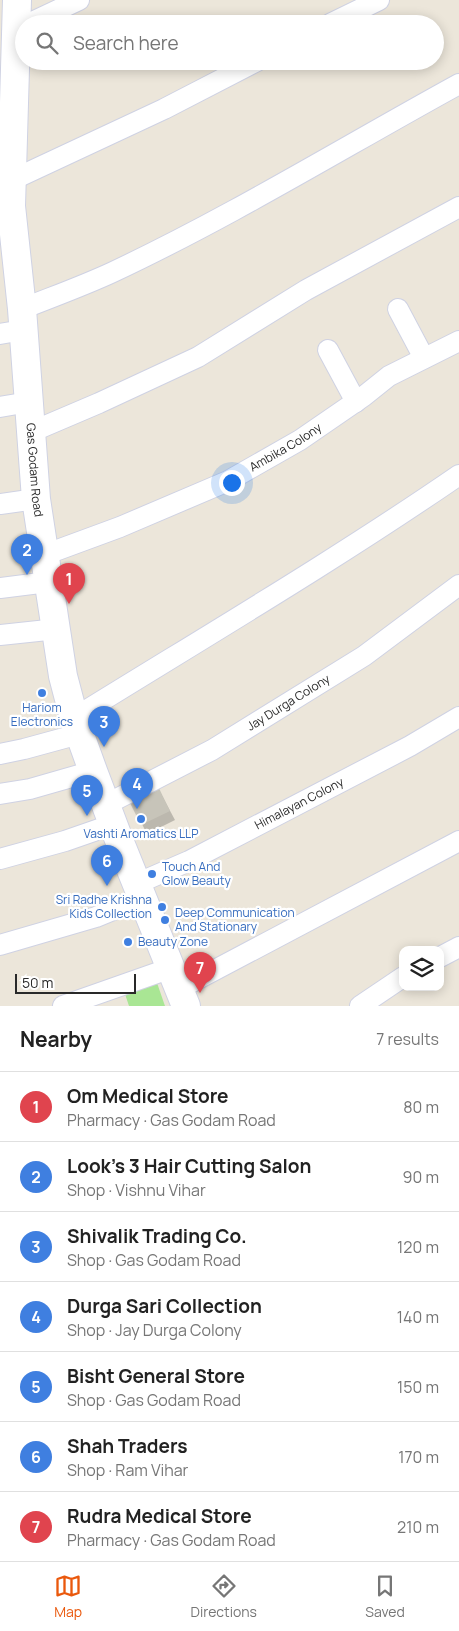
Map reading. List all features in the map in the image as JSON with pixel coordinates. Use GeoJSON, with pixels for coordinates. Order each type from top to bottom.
{"type":"FeatureCollection","features":[{"type":"Feature","properties":{"kind":"main road","name":"Gas Godam Road"},"geometry":{"type":"LineString","coordinates":[[18,0],[21,15]]}},
{"type":"Feature","properties":{"kind":"main road","name":"Gas Godam Road"},"geometry":{"type":"LineString","coordinates":[[20,70],[12,180],[6,207],[15,325],[29,402],[36,499],[63,676],[76,726],[139,891],[179,988]]}},
{"type":"Feature","properties":{"kind":"street"},"geometry":{"type":"LineString","coordinates":[[47,15],[79,0]]}},
{"type":"Feature","properties":{"kind":"street"},"geometry":{"type":"LineString","coordinates":[[348,15],[379,0]]}},
{"type":"Feature","properties":{"kind":"street"},"geometry":{"type":"LineString","coordinates":[[12,180],[164,109],[240,70]]}},
{"type":"Feature","properties":{"kind":"street"},"geometry":{"type":"LineString","coordinates":[[15,325],[256,200],[378,128],[459,84]]}},
{"type":"Feature","properties":{"kind":"street"},"geometry":{"type":"LineString","coordinates":[[31,432],[198,357],[306,290],[459,207]]}},
{"type":"Feature","properties":{"kind":"street"},"geometry":{"type":"LineString","coordinates":[[398,308],[424,358]]}},
{"type":"Feature","properties":{"kind":"street","name":"Ambika Colony"},"geometry":{"type":"LineString","coordinates":[[44,555],[120,527],[228,481],[300,440],[356,402],[389,376],[459,341]]}},
{"type":"Feature","properties":{"kind":"street"},"geometry":{"type":"LineString","coordinates":[[328,350],[356,402]]}},
{"type":"Feature","properties":{"kind":"street"},"geometry":{"type":"LineString","coordinates":[[0,407],[29,402]]}},
{"type":"Feature","properties":{"kind":"street"},"geometry":{"type":"LineString","coordinates":[[0,754],[24,749],[76,726],[242,615],[419,503],[459,475]]}},
{"type":"Feature","properties":{"kind":"street"},"geometry":{"type":"LineString","coordinates":[[0,504],[36,499]]}},
{"type":"Feature","properties":{"kind":"street"},"geometry":{"type":"LineString","coordinates":[[0,588],[48,582]]}},
{"type":"Feature","properties":{"kind":"street","name":"Jay Durga Colony"},"geometry":{"type":"LineString","coordinates":[[0,859],[65,841],[364,656],[459,585]]}},
{"type":"Feature","properties":{"kind":"street"},"geometry":{"type":"LineString","coordinates":[[0,636],[57,629]]}},
{"type":"Feature","properties":{"kind":"street","name":"Himalayan Colony"},"geometry":{"type":"LineString","coordinates":[[0,945],[96,917],[189,861],[410,746],[459,717]]}},
{"type":"Feature","properties":{"kind":"street"},"geometry":{"type":"LineString","coordinates":[[0,794],[30,789],[93,771]]}},
{"type":"Feature","properties":{"kind":"street"},"geometry":{"type":"LineString","coordinates":[[62,1006],[179,988],[459,841]]}},
{"type":"Feature","properties":{"kind":"street"},"geometry":{"type":"LineString","coordinates":[[444,955],[459,948]]}},
{"type":"Feature","properties":{"kind":"street"},"geometry":{"type":"LineString","coordinates":[[360,1006],[399,980]]}},
{"type":"Feature","properties":{"kind":"green space"},"geometry":{"type":"Polygon","coordinates":[[[155,977],[165,1006],[129,1006],[123,988],[155,977]]]}},
{"type":"Feature","properties":{"kind":"building"},"geometry":{"type":"Polygon","coordinates":[[[156,782],[170,811],[141,825],[127,797],[156,782]]]}},
{"type":"Feature","properties":{"kind":"place","name":"Look's 3 Hair Cutting Salon"},"geometry":{"type":"Point","coordinates":[27,575]}},
{"type":"Feature","properties":{"kind":"place","name":"Om Medical Store"},"geometry":{"type":"Point","coordinates":[69,604]}},
{"type":"Feature","properties":{"kind":"place","name":"Hariom Electronics"},"geometry":{"type":"Point","coordinates":[42,693]}},
{"type":"Feature","properties":{"kind":"place","name":"Shivalik Trading Co."},"geometry":{"type":"Point","coordinates":[104,747]}},
{"type":"Feature","properties":{"kind":"place","name":"Durga Sari Collection"},"geometry":{"type":"Point","coordinates":[137,809]}},
{"type":"Feature","properties":{"kind":"place","name":"Bisht General Store"},"geometry":{"type":"Point","coordinates":[87,816]}},
{"type":"Feature","properties":{"kind":"place","name":"Vashti Aromatics LLP"},"geometry":{"type":"Point","coordinates":[141,819]}},
{"type":"Feature","properties":{"kind":"place","name":"Touch And Glow Beauty"},"geometry":{"type":"Point","coordinates":[152,874]}},
{"type":"Feature","properties":{"kind":"place","name":"Shah Traders"},"geometry":{"type":"Point","coordinates":[107,886]}},
{"type":"Feature","properties":{"kind":"place","name":"Sri Radhe Krishna Kids Collection"},"geometry":{"type":"Point","coordinates":[162,907]}},
{"type":"Feature","properties":{"kind":"place","name":"Deep Communication And Stationary"},"geometry":{"type":"Point","coordinates":[165,920]}},
{"type":"Feature","properties":{"kind":"place","name":"Beauty Zone"},"geometry":{"type":"Point","coordinates":[128,942]}},
{"type":"Feature","properties":{"kind":"place","name":"Rudra Medical Store"},"geometry":{"type":"Point","coordinates":[200,993]}}]}
